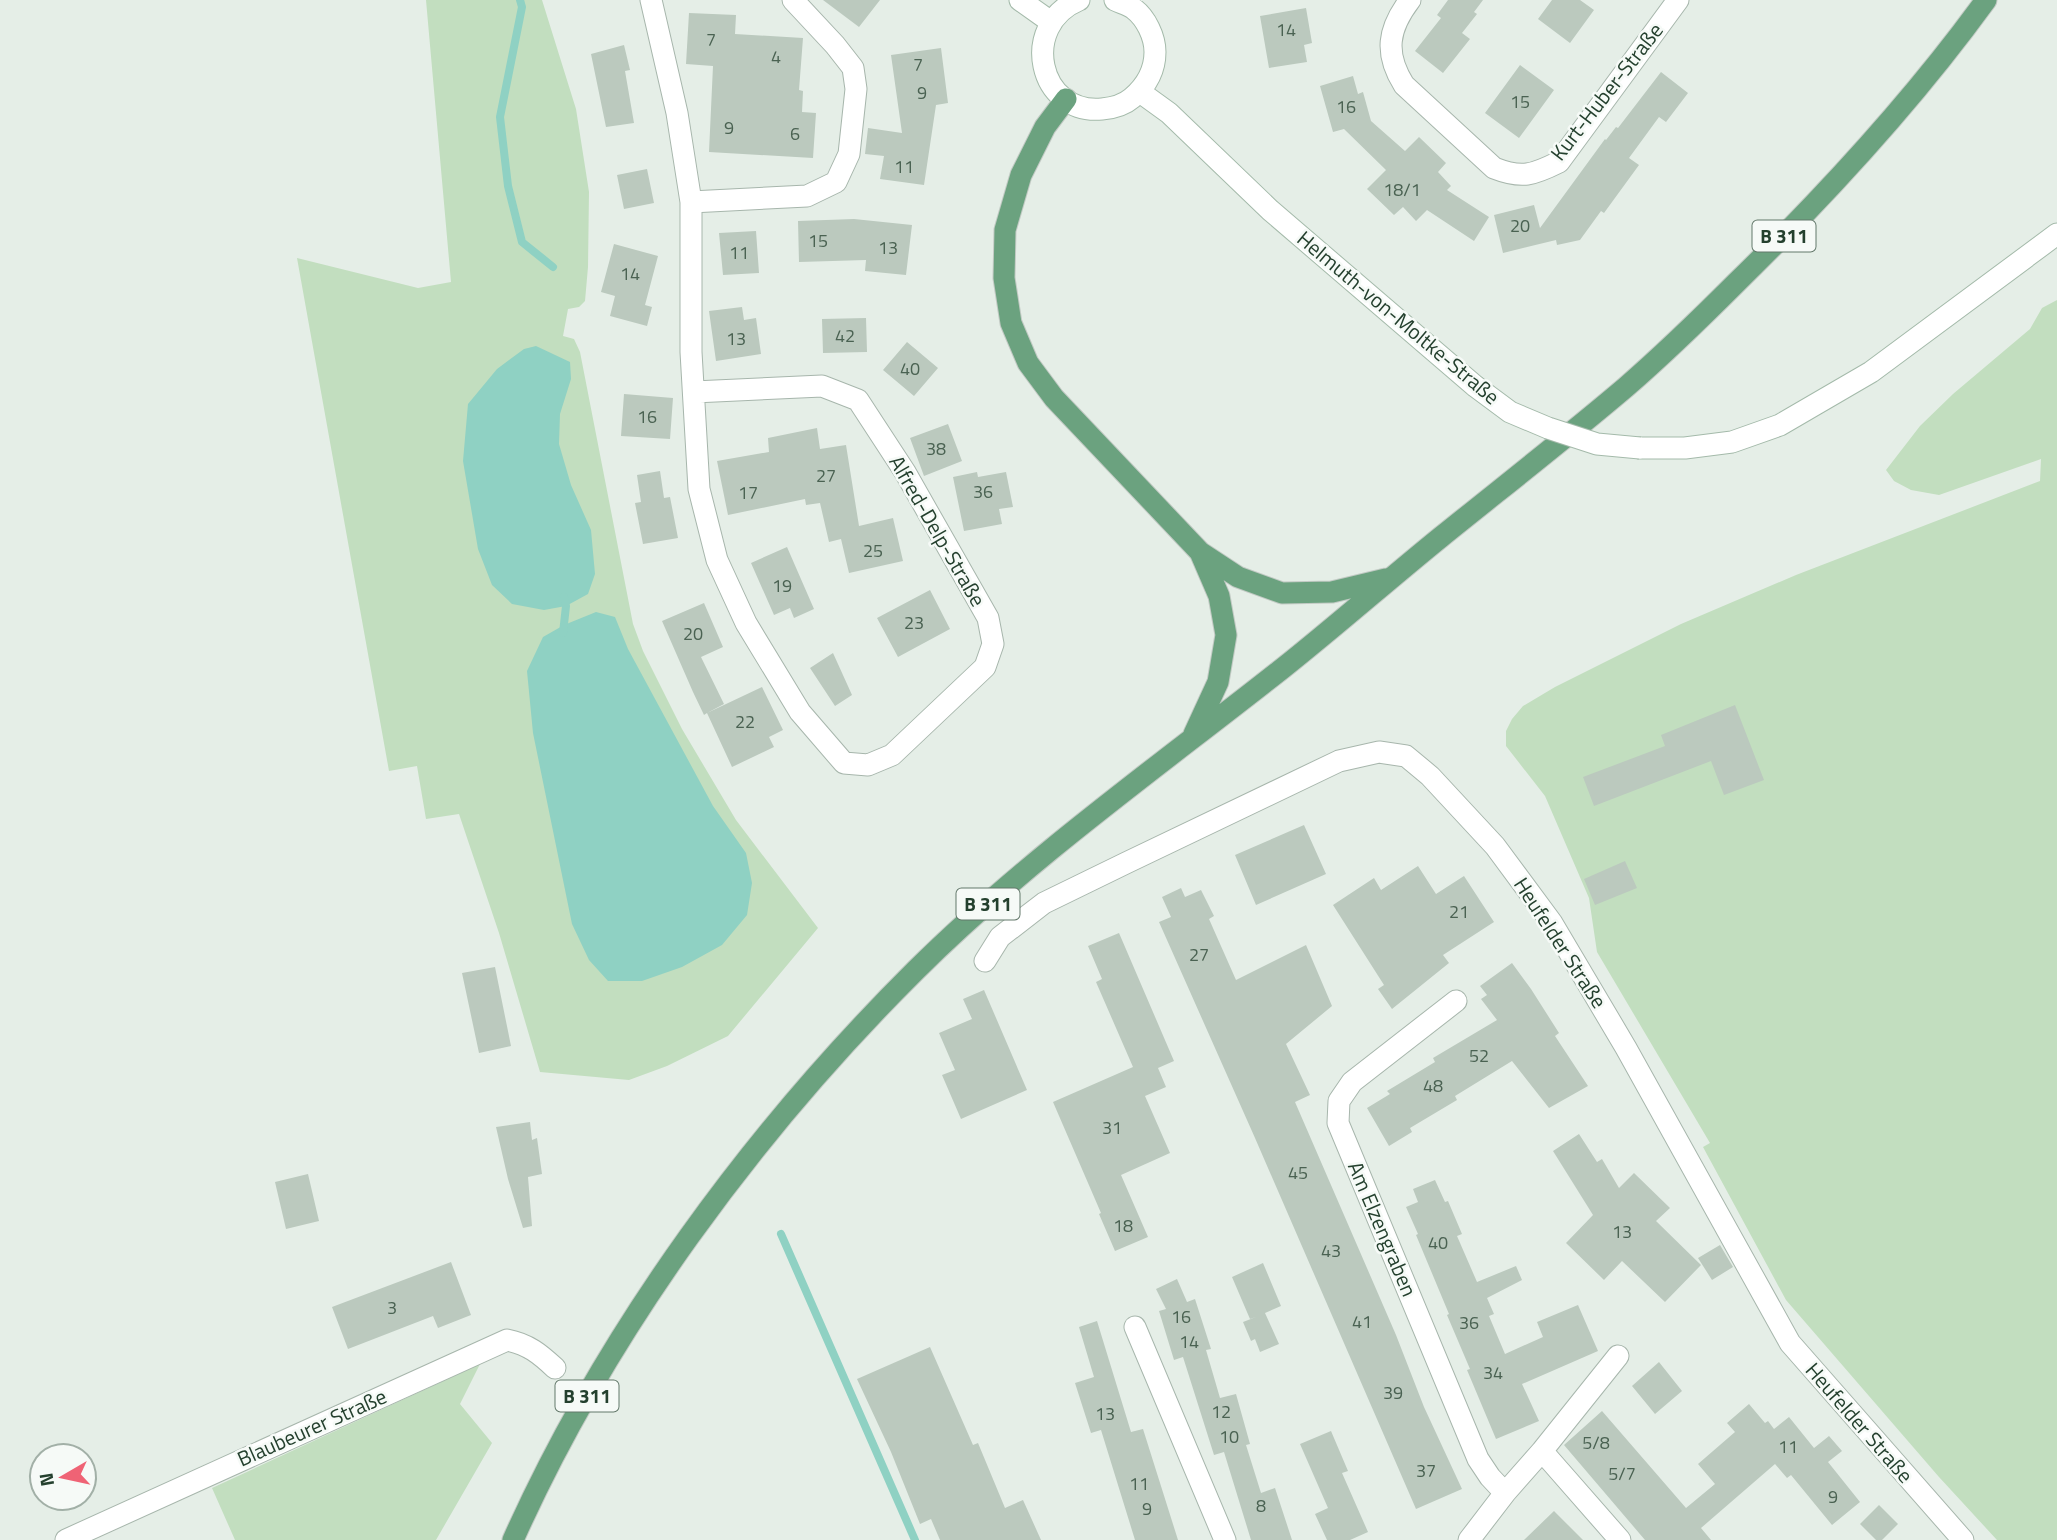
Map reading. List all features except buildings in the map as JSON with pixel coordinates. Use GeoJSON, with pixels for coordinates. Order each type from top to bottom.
{"type":"FeatureCollection","features":[{"type":"Feature","properties":{"kind":"main road","name":"B 311"},"geometry":{"type":"LineString","coordinates":[[513,1540],[533,1495],[582,1405],[647,1300],[722,1192],[804,1090],[917,969],[1024,871],[1288,664],[1626,387],[1678,340],[1806,215],[1909,98],[1986,0]]}},
{"type":"Feature","properties":{"kind":"main road"},"geometry":{"type":"LineString","coordinates":[[1066,99],[1045,127],[1021,174],[1005,230],[1004,278],[1010,323],[1028,363],[1055,398],[1200,552],[1238,577],[1282,593],[1332,592],[1391,577]]}},
{"type":"Feature","properties":{"kind":"main road"},"geometry":{"type":"LineString","coordinates":[[1192,739],[1218,682],[1226,635],[1219,596],[1200,552]]}},
{"type":"Feature","properties":{"kind":"main road"},"geometry":{"type":"LineString","coordinates":[[524,1540],[533,1495]]}},
{"type":"Feature","properties":{"kind":"street","name":"Alfred-Delp-Straße"},"geometry":{"type":"LineString","coordinates":[[651,0],[677,113],[691,202],[691,352],[699,489],[718,560],[746,624],[800,712],[844,763],[868,765],[892,755],[985,667],[993,644],[988,618],[905,472],[858,400],[822,386],[694,391]]}},
{"type":"Feature","properties":{"kind":"street"},"geometry":{"type":"LineString","coordinates":[[691,202],[807,196],[836,182],[849,154],[856,89],[853,68],[793,0]]}},
{"type":"Feature","properties":{"kind":"street"},"geometry":{"type":"LineString","coordinates":[[1020,0],[1051,22]]}},
{"type":"Feature","properties":{"kind":"street"},"geometry":{"type":"LineString","coordinates":[[1079,0],[1067,6],[1051,22],[1043,42],[1043,64],[1055,90],[1080,107],[1096,110],[1128,102],[1140,92],[1151,74],[1155,51],[1139,5],[1115,0]]}},
{"type":"Feature","properties":{"kind":"street","name":"Kurt-Huber-Straße"},"geometry":{"type":"LineString","coordinates":[[1410,0],[1400,13],[1392,31],[1391,53],[1395,71],[1404,85],[1494,168],[1512,176],[1537,173],[1559,162],[1678,0]]}},
{"type":"Feature","properties":{"kind":"street","name":"Helmuth-von-Moltke-Straße"},"geometry":{"type":"LineString","coordinates":[[1140,92],[1169,113],[1270,210],[1475,386],[1510,412],[1548,428],[1597,443],[1640,448],[1685,448],[1732,442],[1780,425],[1871,372],[2057,234]]}},
{"type":"Feature","properties":{"kind":"street","name":"Heufelder Straße"},"geometry":{"type":"LineString","coordinates":[[985,961],[1000,937],[1044,904],[1114,869],[1339,761],[1379,752],[1406,756],[1430,776],[1495,846],[1552,923],[1626,1048],[1790,1343],[1963,1540]]}},
{"type":"Feature","properties":{"kind":"street","name":"Am Elzengraben"},"geometry":{"type":"LineString","coordinates":[[1456,1000],[1352,1082],[1339,1101],[1338,1123],[1478,1459],[1505,1493]]}},
{"type":"Feature","properties":{"kind":"street"},"geometry":{"type":"LineString","coordinates":[[1135,1327],[1224,1540]]}},
{"type":"Feature","properties":{"kind":"street","name":"Blaubeurer Straße"},"geometry":{"type":"LineString","coordinates":[[66,1540],[507,1340],[533,1348],[555,1368]]}},
{"type":"Feature","properties":{"kind":"street"},"geometry":{"type":"LineString","coordinates":[[1469,1540],[1618,1356]]}},
{"type":"Feature","properties":{"kind":"street"},"geometry":{"type":"LineString","coordinates":[[1542,1451],[1620,1540]]}},
{"type":"Feature","properties":{"kind":"green space"},"geometry":{"type":"Polygon","coordinates":[[[426,0],[542,0],[576,109],[589,192],[585,301],[579,307],[568,309],[563,336],[574,339],[580,352],[633,624],[643,651],[682,729],[736,820],[818,928],[728,1036],[667,1066],[629,1080],[540,1072],[499,933],[459,814],[426,819],[417,766],[389,771],[297,258],[418,288],[451,282],[426,0]]]}},
{"type":"Feature","properties":{"kind":"green space"},"geometry":{"type":"Polygon","coordinates":[[[2057,300],[2057,1540],[1997,1540],[1786,1300],[1703,1147],[1710,1143],[1597,952],[1589,898],[1545,796],[1506,746],[1506,731],[1523,706],[1555,687],[1681,624],[1796,575],[2040,481],[2041,459],[1939,495],[1911,490],[1894,481],[1886,470],[1920,426],[1953,394],[2030,329],[2042,308],[2057,300]]]}},
{"type":"Feature","properties":{"kind":"green space"},"geometry":{"type":"Polygon","coordinates":[[[480,1364],[460,1404],[492,1443],[436,1540],[235,1540],[212,1488],[480,1364]]]}},
{"type":"Feature","properties":{"kind":"water"},"geometry":{"type":"Polygon","coordinates":[[[536,346],[570,362],[571,379],[560,414],[559,444],[571,485],[591,530],[595,574],[588,594],[566,606],[544,610],[512,604],[492,585],[478,549],[463,461],[468,404],[497,369],[524,349],[536,346]]]}},
{"type":"Feature","properties":{"kind":"water"},"geometry":{"type":"Polygon","coordinates":[[[596,612],[615,617],[628,649],[713,806],[746,853],[752,883],[747,915],[722,945],[682,967],[642,981],[608,981],[589,960],[572,924],[533,733],[527,671],[543,637],[596,612]]]}},
{"type":"Feature","properties":{"kind":"waterway"},"geometry":{"type":"LineString","coordinates":[[520,0],[522,7],[500,117],[508,186],[522,242],[553,267]]}},
{"type":"Feature","properties":{"kind":"waterway"},"geometry":{"type":"LineString","coordinates":[[563,633],[566,606],[564,597]]}},
{"type":"Feature","properties":{"kind":"waterway"},"geometry":{"type":"LineString","coordinates":[[781,1234],[915,1540]]}}]}
